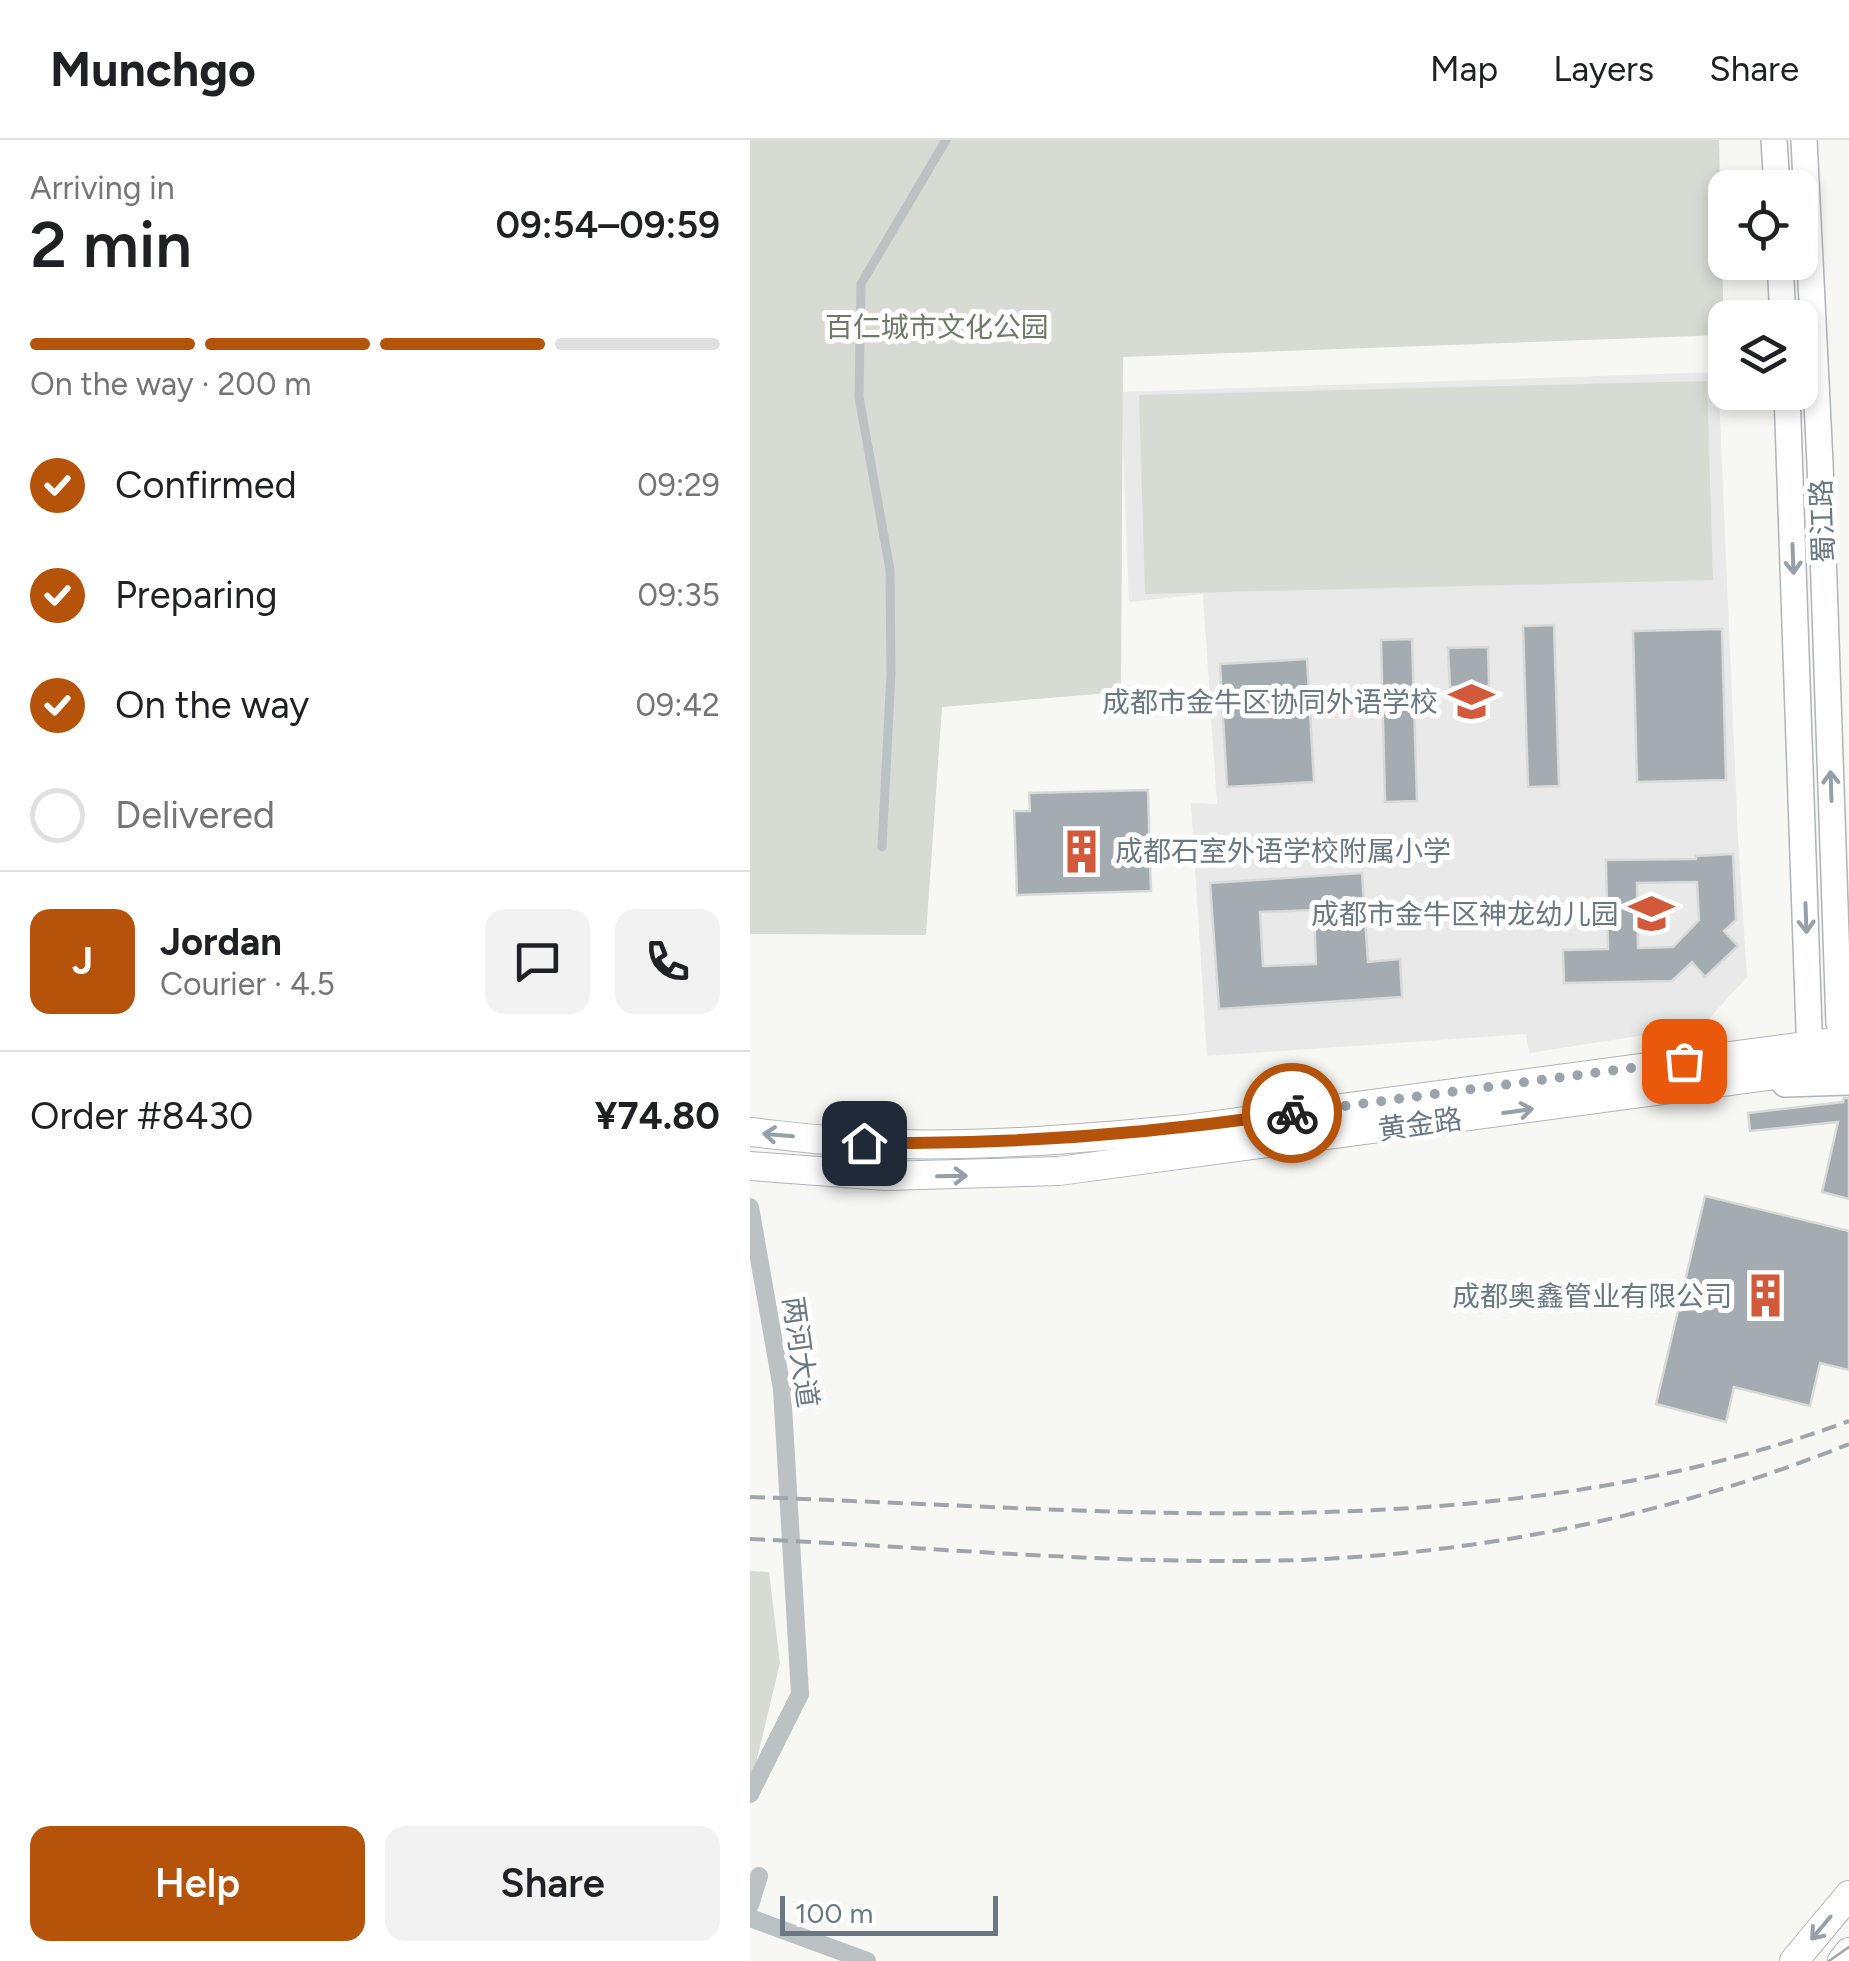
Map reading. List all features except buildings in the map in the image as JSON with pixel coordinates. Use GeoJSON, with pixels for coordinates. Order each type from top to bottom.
{"type":"FeatureCollection","features":[{"type":"Feature","properties":{"kind":"main road","name":"黄金路"},"geometry":{"type":"LineString","coordinates":[[750,1132],[864,1143],[922,1144],[1186,1129],[1684,1061],[1846,1028]]}},
{"type":"Feature","properties":{"kind":"main road","name":"黄金路"},"geometry":{"type":"LineString","coordinates":[[750,1166],[884,1176],[1059,1171],[1849,1065]]}},
{"type":"Feature","properties":{"kind":"main road"},"geometry":{"type":"LineString","coordinates":[[1794,1961],[1849,1895]]}},
{"type":"Feature","properties":{"kind":"main road"},"geometry":{"type":"LineString","coordinates":[[1842,1961],[1849,1952]]}},
{"type":"Feature","properties":{"kind":"street"},"geometry":{"type":"LineString","coordinates":[[1774,140],[1776,170]]}},
{"type":"Feature","properties":{"kind":"street","name":"蜀江路"},"geometry":{"type":"LineString","coordinates":[[1804,140],[1846,1028]]}},
{"type":"Feature","properties":{"kind":"street","name":"蜀江路"},"geometry":{"type":"LineString","coordinates":[[1788,410],[1810,1030]]}},
{"type":"Feature","properties":{"kind":"street"},"geometry":{"type":"LineString","coordinates":[[1684,1061],[1810,1030],[1846,1028]]}},
{"type":"Feature","properties":{"kind":"street"},"geometry":{"type":"LineString","coordinates":[[1700,1086],[1849,1082]]}},
{"type":"Feature","properties":{"kind":"street","name":"两河大道"},"geometry":{"type":"LineString","coordinates":[[750,1206],[782,1390],[800,1694],[750,1794]]}},
{"type":"Feature","properties":{"kind":"street"},"geometry":{"type":"LineString","coordinates":[[750,1905],[759,1876]]}},
{"type":"Feature","properties":{"kind":"street"},"geometry":{"type":"LineString","coordinates":[[750,1918],[867,1961]]}},
{"type":"Feature","properties":{"kind":"lane"},"geometry":{"type":"LineString","coordinates":[[882,847],[891,674],[890,570],[859,397],[861,284],[946,140]]}},
{"type":"Feature","properties":{"kind":"shaded area","name":"成都市金牛区协同外语学校"},"geometry":{"type":"Polygon","coordinates":[[[1708,372],[1708,410],[1720,410],[1747,977],[1702,1026],[1529,1053],[1526,1034],[1207,1056],[1191,803],[1217,804],[1203,594],[1129,602],[1121,392],[1708,372]]]}},
{"type":"Feature","properties":{"kind":"green space","name":"百仁城市文化公园"},"geometry":{"type":"Polygon","coordinates":[[[750,140],[1719,140],[1720,170],[1708,170],[1708,280],[1723,280],[1723,300],[1708,300],[1708,336],[1123,357],[1121,692],[942,707],[926,935],[750,934],[750,140]]]}},
{"type":"Feature","properties":{"kind":"green space"},"geometry":{"type":"Polygon","coordinates":[[[1707,381],[1713,580],[1145,594],[1139,395],[1707,381]]]}},
{"type":"Feature","properties":{"kind":"green space"},"geometry":{"type":"Polygon","coordinates":[[[750,1571],[769,1572],[780,1663],[750,1788],[750,1571]]]}},
{"type":"Feature","properties":{"kind":"tram line"},"geometry":{"type":"LineString","coordinates":[[1829,1961],[1849,1947]]}},
{"type":"Feature","properties":{"kind":"railway"},"geometry":{"type":"LineString","coordinates":[[750,1497],[1167,1513],[1305,1513],[1442,1506],[1579,1490],[1714,1462],[1849,1421]]}},
{"type":"Feature","properties":{"kind":"railway"},"geometry":{"type":"LineString","coordinates":[[750,1539],[1181,1561],[1397,1554],[1551,1531],[1627,1515],[1702,1495],[1849,1444]]}},
{"type":"Feature","properties":{"kind":"way so far"},"geometry":{"type":"LineString","coordinates":[[1292,1113],[1684,1061]]}},
{"type":"Feature","properties":{"kind":"place","name":"成都市金牛区协同外语学校"},"geometry":{"type":"Point","coordinates":[1471,702]}},
{"type":"Feature","properties":{"kind":"place","name":"成都石室外语学校附属小学"},"geometry":{"type":"Point","coordinates":[1082,851]}},
{"type":"Feature","properties":{"kind":"place","name":"成都市金牛区神龙幼儿园"},"geometry":{"type":"Point","coordinates":[1652,914]}},
{"type":"Feature","properties":{"kind":"place","name":"成都奥鑫管业有限公司"},"geometry":{"type":"Point","coordinates":[1765,1296]}},
{"type":"Feature","properties":{"kind":"route"},"geometry":{"type":"LineString","coordinates":[[864,1143],[1108,1136],[1292,1113]]}}]}
